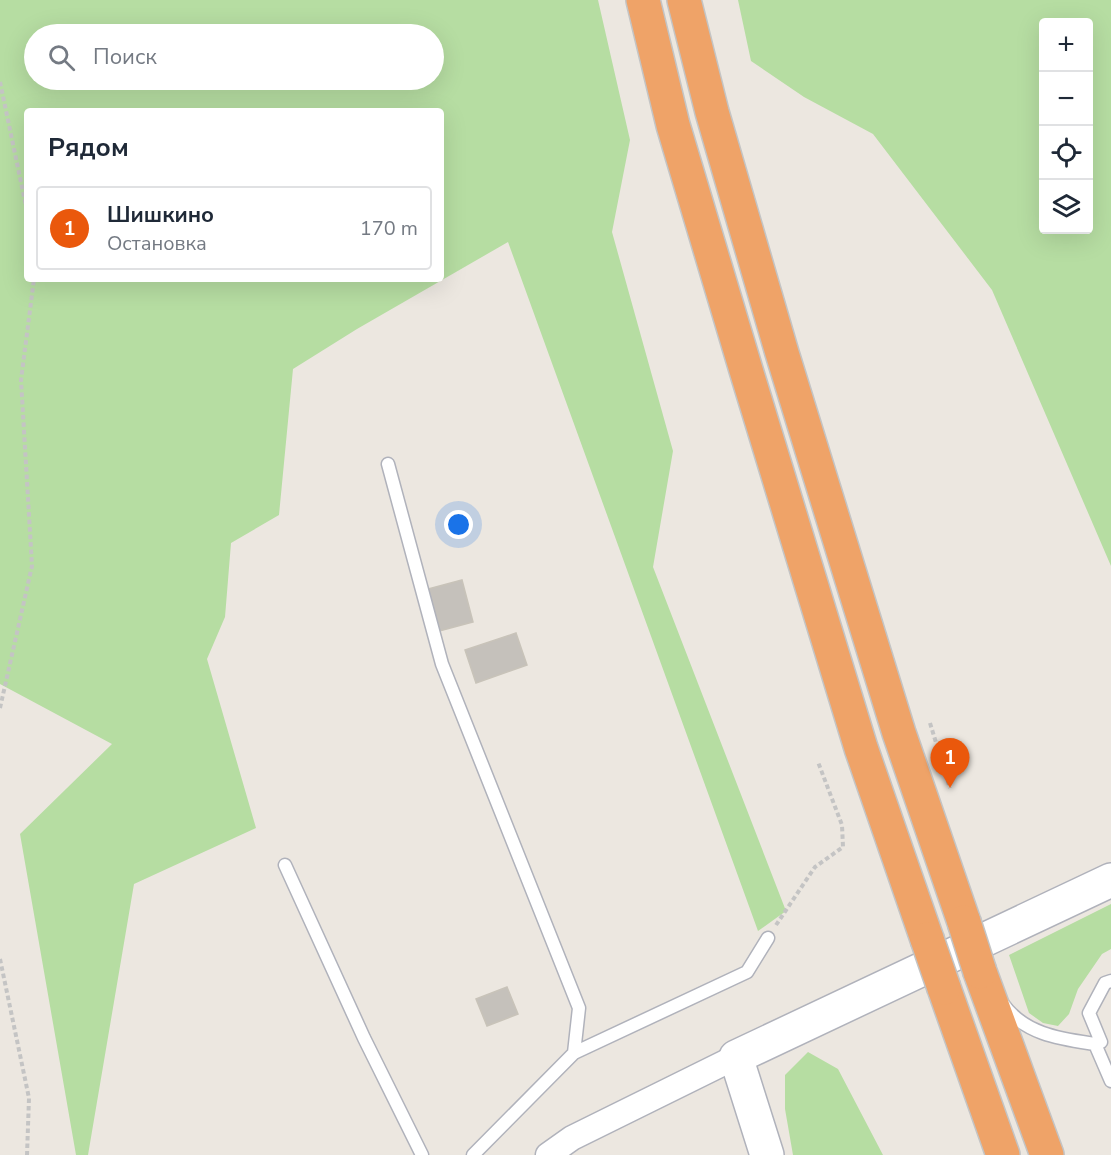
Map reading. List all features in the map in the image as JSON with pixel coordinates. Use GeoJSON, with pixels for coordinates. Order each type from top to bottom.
{"type":"FeatureCollection","features":[{"type":"Feature","properties":{"kind":"highway"},"geometry":{"type":"LineString","coordinates":[[643,0],[673,125],[861,748],[1003,1155]]}},
{"type":"Feature","properties":{"kind":"highway"},"geometry":{"type":"LineString","coordinates":[[684,0],[712,112],[782,353],[899,734],[980,972],[1047,1155]]}},
{"type":"Feature","properties":{"kind":"street"},"geometry":{"type":"LineString","coordinates":[[548,1155],[572,1138],[736,1057],[1111,880]]}},
{"type":"Feature","properties":{"kind":"street"},"geometry":{"type":"LineString","coordinates":[[736,1057],[767,1155]]}},
{"type":"Feature","properties":{"kind":"lane"},"geometry":{"type":"LineString","coordinates":[[388,464],[442,664],[579,1008],[574,1053]]}},
{"type":"Feature","properties":{"kind":"lane"},"geometry":{"type":"LineString","coordinates":[[285,865],[364,1038],[422,1155]]}},
{"type":"Feature","properties":{"kind":"lane"},"geometry":{"type":"LineString","coordinates":[[473,1155],[574,1053],[747,972],[768,938]]}},
{"type":"Feature","properties":{"kind":"lane"},"geometry":{"type":"LineString","coordinates":[[980,972],[1007,1010],[1027,1027],[1050,1036],[1095,1044],[1101,1042],[1089,1013],[1105,983],[1111,981]]}},
{"type":"Feature","properties":{"kind":"lane"},"geometry":{"type":"LineString","coordinates":[[1095,1044],[1111,1081]]}},
{"type":"Feature","properties":{"kind":"path"},"geometry":{"type":"LineString","coordinates":[[0,82],[24,197]]}},
{"type":"Feature","properties":{"kind":"path"},"geometry":{"type":"LineString","coordinates":[[0,708],[32,566],[21,380],[34,282]]}},
{"type":"Feature","properties":{"kind":"path"},"geometry":{"type":"LineString","coordinates":[[930,723],[950,788]]}},
{"type":"Feature","properties":{"kind":"path"},"geometry":{"type":"LineString","coordinates":[[768,938],[798,889],[815,867],[843,847],[842,825],[818,762]]}},
{"type":"Feature","properties":{"kind":"path"},"geometry":{"type":"LineString","coordinates":[[0,959],[29,1098],[27,1155]]}},
{"type":"Feature","properties":{"kind":"green space"},"geometry":{"type":"Polygon","coordinates":[[[0,0],[598,0],[630,140],[612,232],[673,451],[653,567],[786,911],[758,931],[508,242],[444,279],[444,108],[24,108],[24,282],[439,282],[293,369],[279,515],[231,543],[225,617],[207,659],[256,828],[134,884],[88,1155],[76,1155],[20,834],[112,744],[0,684],[0,0]]]}},
{"type":"Feature","properties":{"kind":"green space"},"geometry":{"type":"Polygon","coordinates":[[[738,0],[1111,0],[1111,566],[992,290],[873,134],[804,97],[751,61],[738,0]]]}},
{"type":"Feature","properties":{"kind":"green space"},"geometry":{"type":"Polygon","coordinates":[[[1111,904],[1111,949],[1102,954],[1078,989],[1069,1014],[1058,1026],[1043,1023],[1029,1013],[1009,955],[1111,904]]]}},
{"type":"Feature","properties":{"kind":"green space"},"geometry":{"type":"Polygon","coordinates":[[[808,1052],[838,1069],[883,1155],[793,1155],[785,1109],[785,1075],[808,1052]]]}},
{"type":"Feature","properties":{"kind":"building"},"geometry":{"type":"Polygon","coordinates":[[[462,580],[473,622],[439,631],[428,589],[462,580]]]}},
{"type":"Feature","properties":{"kind":"building"},"geometry":{"type":"Polygon","coordinates":[[[516,633],[527,665],[476,683],[465,650],[516,633]]]}},
{"type":"Feature","properties":{"kind":"building"},"geometry":{"type":"Polygon","coordinates":[[[507,987],[518,1014],[487,1026],[476,999],[507,987]]]}},
{"type":"Feature","properties":{"kind":"place","name":"Шишкино"},"geometry":{"type":"Point","coordinates":[950,788]}}]}
